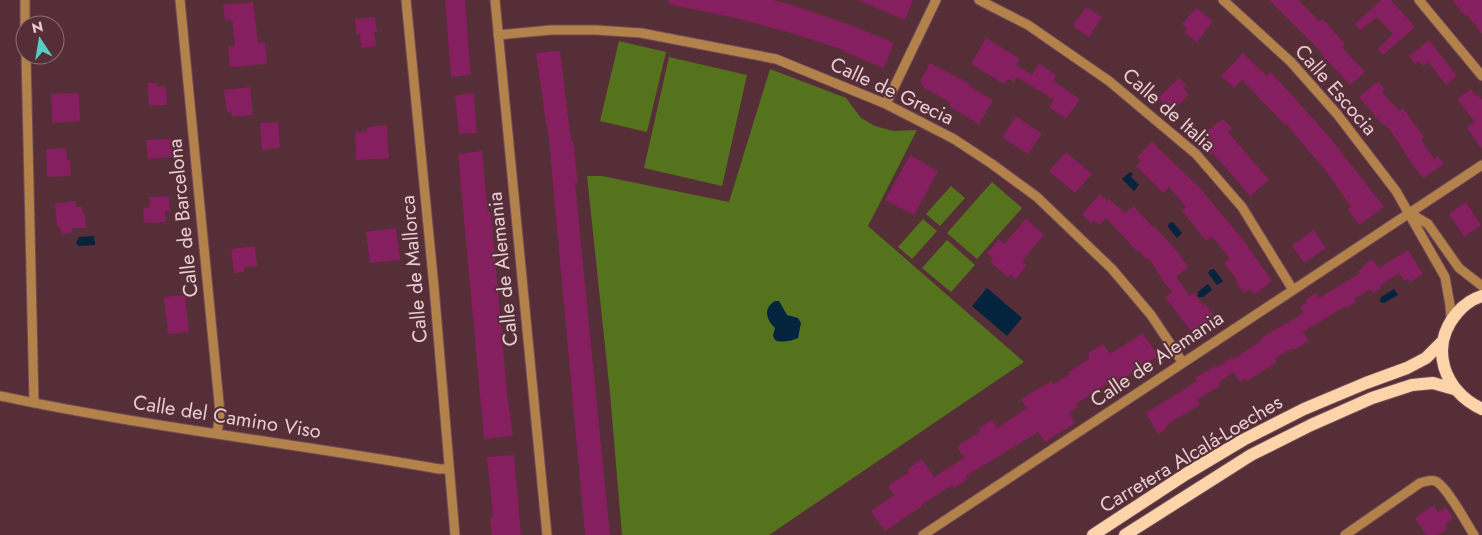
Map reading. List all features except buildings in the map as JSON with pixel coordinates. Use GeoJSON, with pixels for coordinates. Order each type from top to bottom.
{"type":"FeatureCollection","features":[{"type":"Feature","properties":{"kind":"main road"},"geometry":{"type":"LineString","coordinates":[[1482,296],[1463,306],[1451,320],[1443,341],[1442,358],[1446,374],[1454,389],[1466,401],[1482,409]]}},
{"type":"Feature","properties":{"kind":"main road","name":"Carretera Alcalá-Loeches"},"geometry":{"type":"LineString","coordinates":[[1093,535],[1186,474],[1243,440],[1304,409],[1407,368],[1426,358],[1443,341]]}},
{"type":"Feature","properties":{"kind":"main road","name":"Carretera Alcalá-Loeches"},"geometry":{"type":"LineString","coordinates":[[1125,535],[1251,455],[1311,425],[1372,398],[1412,385],[1433,383],[1454,389]]}},
{"type":"Feature","properties":{"kind":"street"},"geometry":{"type":"LineString","coordinates":[[25,0],[25,15]]}},
{"type":"Feature","properties":{"kind":"street","name":"Calle de Barcelona"},"geometry":{"type":"LineString","coordinates":[[180,0],[220,413],[217,433]]}},
{"type":"Feature","properties":{"kind":"street","name":"Calle de Mallorca"},"geometry":{"type":"LineString","coordinates":[[406,0],[434,287],[455,535]]}},
{"type":"Feature","properties":{"kind":"street","name":"Calle de Alemania"},"geometry":{"type":"LineString","coordinates":[[495,0],[547,535]]}},
{"type":"Feature","properties":{"kind":"street"},"geometry":{"type":"LineString","coordinates":[[886,104],[936,0]]}},
{"type":"Feature","properties":{"kind":"street","name":"Calle de Italia"},"geometry":{"type":"LineString","coordinates":[[980,0],[1028,25],[1109,81],[1196,154],[1242,207],[1293,290]]}},
{"type":"Feature","properties":{"kind":"street","name":"Calle Escocia"},"geometry":{"type":"LineString","coordinates":[[1223,0],[1290,62],[1337,114],[1396,191],[1444,277],[1448,290],[1451,320]]}},
{"type":"Feature","properties":{"kind":"street"},"geometry":{"type":"LineString","coordinates":[[1419,0],[1482,76]]}},
{"type":"Feature","properties":{"kind":"street","name":"Calle de Grecia"},"geometry":{"type":"LineString","coordinates":[[498,36],[551,30],[641,33],[776,59],[886,104],[954,140],[992,164],[1037,197],[1112,269],[1151,315],[1183,363]]}},
{"type":"Feature","properties":{"kind":"street"},"geometry":{"type":"LineString","coordinates":[[26,65],[34,403]]}},
{"type":"Feature","properties":{"kind":"street","name":"Calle de Alemania"},"geometry":{"type":"LineString","coordinates":[[923,535],[1482,165]]}},
{"type":"Feature","properties":{"kind":"street","name":"Calle Escocia"},"geometry":{"type":"LineString","coordinates":[[1410,214],[1428,224],[1459,268],[1482,286]]}},
{"type":"Feature","properties":{"kind":"street","name":"Calle del Camino Viso"},"geometry":{"type":"LineString","coordinates":[[0,396],[217,433],[346,452],[438,469],[448,469]]}},
{"type":"Feature","properties":{"kind":"street"},"geometry":{"type":"LineString","coordinates":[[1346,535],[1420,483],[1428,480],[1435,481],[1444,487],[1474,535]]}},
{"type":"Feature","properties":{"kind":"green space"},"geometry":{"type":"Polygon","coordinates":[[[619,41],[666,52],[647,132],[600,121],[619,41]]]}},
{"type":"Feature","properties":{"kind":"green space"},"geometry":{"type":"Polygon","coordinates":[[[669,57],[747,75],[722,186],[644,168],[669,57]]]}},
{"type":"Feature","properties":{"kind":"green space"},"geometry":{"type":"Polygon","coordinates":[[[770,69],[846,98],[861,118],[875,126],[893,131],[917,130],[868,226],[1024,362],[769,535],[622,535],[610,393],[587,176],[602,176],[729,202],[770,69]]]}},
{"type":"Feature","properties":{"kind":"green space"},"geometry":{"type":"Polygon","coordinates":[[[992,182],[1022,208],[977,259],[947,233],[992,182]]]}},
{"type":"Feature","properties":{"kind":"green space"},"geometry":{"type":"Polygon","coordinates":[[[951,186],[965,198],[940,226],[926,214],[951,186]]]}},
{"type":"Feature","properties":{"kind":"green space"},"geometry":{"type":"Polygon","coordinates":[[[923,219],[937,231],[912,259],[898,247],[923,219]]]}},
{"type":"Feature","properties":{"kind":"green space"},"geometry":{"type":"Polygon","coordinates":[[[947,240],[975,265],[951,292],[922,268],[947,240]]]}},
{"type":"Feature","properties":{"kind":"water"},"geometry":{"type":"Polygon","coordinates":[[[1130,172],[1133,174],[1131,177],[1139,185],[1134,191],[1122,179],[1130,172]]]}},
{"type":"Feature","properties":{"kind":"water"},"geometry":{"type":"Polygon","coordinates":[[[1173,222],[1182,233],[1177,238],[1168,227],[1169,223],[1173,222]]]}},
{"type":"Feature","properties":{"kind":"water"},"geometry":{"type":"Polygon","coordinates":[[[94,236],[95,245],[79,246],[76,243],[79,237],[94,236]]]}},
{"type":"Feature","properties":{"kind":"water"},"geometry":{"type":"Polygon","coordinates":[[[1214,269],[1223,281],[1217,285],[1208,273],[1214,269]]]}},
{"type":"Feature","properties":{"kind":"water"},"geometry":{"type":"Polygon","coordinates":[[[1208,284],[1212,290],[1203,297],[1198,297],[1198,292],[1208,284]]]}},
{"type":"Feature","properties":{"kind":"water"},"geometry":{"type":"Polygon","coordinates":[[[987,288],[1022,318],[1007,336],[972,306],[987,288]]]}},
{"type":"Feature","properties":{"kind":"water"},"geometry":{"type":"Polygon","coordinates":[[[1394,289],[1398,295],[1384,303],[1380,302],[1381,297],[1394,289]]]}},
{"type":"Feature","properties":{"kind":"water"},"geometry":{"type":"Polygon","coordinates":[[[775,301],[779,301],[787,315],[798,318],[801,323],[798,338],[786,341],[775,340],[773,336],[775,328],[768,318],[767,311],[775,301]]]}}]}
